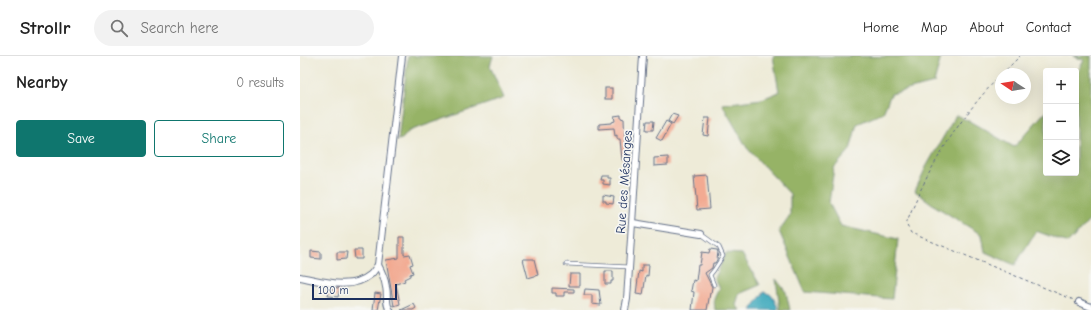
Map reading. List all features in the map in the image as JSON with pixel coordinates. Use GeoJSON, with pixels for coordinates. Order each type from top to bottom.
{"type":"FeatureCollection","features":[{"type":"Feature","properties":{"kind":"street"},"geometry":{"type":"LineString","coordinates":[[300,277],[346,284],[356,282],[371,275],[378,265],[402,56]]}},
{"type":"Feature","properties":{"kind":"street","name":"Rue des Mésanges"},"geometry":{"type":"LineString","coordinates":[[625,310],[630,267],[643,56]]}},
{"type":"Feature","properties":{"kind":"street"},"geometry":{"type":"LineString","coordinates":[[633,223],[701,234]]}},
{"type":"Feature","properties":{"kind":"street"},"geometry":{"type":"LineString","coordinates":[[378,265],[386,288],[388,307],[390,310]]}},
{"type":"Feature","properties":{"kind":"street"},"geometry":{"type":"LineString","coordinates":[[1079,302],[1091,307]]}},
{"type":"Feature","properties":{"kind":"lane"},"geometry":{"type":"LineString","coordinates":[[701,234],[719,247],[723,256],[710,275],[714,285]]}},
{"type":"Feature","properties":{"kind":"lane"},"geometry":{"type":"LineString","coordinates":[[566,264],[630,267]]}},
{"type":"Feature","properties":{"kind":"path"},"geometry":{"type":"LineString","coordinates":[[1007,68],[1020,56]]}},
{"type":"Feature","properties":{"kind":"path"},"geometry":{"type":"LineString","coordinates":[[995,80],[961,124],[932,166],[912,207],[906,224],[911,234],[1079,302]]}},
{"type":"Feature","properties":{"kind":"green space"},"geometry":{"type":"Polygon","coordinates":[[[408,56],[493,56],[490,66],[504,98],[409,131],[402,139],[398,140],[408,56]]]}},
{"type":"Feature","properties":{"kind":"green space"},"geometry":{"type":"Polygon","coordinates":[[[773,56],[941,57],[934,83],[891,94],[883,113],[857,124],[850,150],[834,168],[829,203],[841,226],[898,239],[892,299],[805,292],[779,231],[790,215],[790,194],[747,148],[722,104],[762,99],[779,92],[773,56]]]}},
{"type":"Feature","properties":{"kind":"green space"},"geometry":{"type":"Polygon","coordinates":[[[1073,56],[1091,56],[1091,219],[1068,243],[1036,231],[1015,265],[985,252],[982,235],[935,206],[915,191],[926,167],[956,115],[1014,147],[1043,114],[1043,176],[1079,176],[1079,70],[1084,60],[1073,56]]]}},
{"type":"Feature","properties":{"kind":"green space"},"geometry":{"type":"Polygon","coordinates":[[[726,253],[742,254],[760,285],[739,294],[736,305],[740,310],[715,310],[714,299],[719,288],[714,278],[726,253]]]}},
{"type":"Feature","properties":{"kind":"green space"},"geometry":{"type":"Polygon","coordinates":[[[776,279],[786,292],[790,310],[780,310],[776,279]]]}},
{"type":"Feature","properties":{"kind":"water"},"geometry":{"type":"Polygon","coordinates":[[[764,292],[772,295],[778,308],[777,310],[751,310],[764,292]]]}},
{"type":"Feature","properties":{"kind":"building"},"geometry":{"type":"Polygon","coordinates":[[[605,88],[612,88],[612,99],[605,99],[605,88]]]}},
{"type":"Feature","properties":{"kind":"building"},"geometry":{"type":"Polygon","coordinates":[[[672,114],[678,116],[673,124],[668,121],[672,114]]]}},
{"type":"Feature","properties":{"kind":"building"},"geometry":{"type":"Polygon","coordinates":[[[621,115],[621,118],[624,119],[625,147],[629,147],[629,160],[622,160],[620,139],[617,139],[617,135],[615,136],[614,128],[599,129],[599,124],[612,123],[615,121],[614,116],[621,115]]]}},
{"type":"Feature","properties":{"kind":"building"},"geometry":{"type":"Polygon","coordinates":[[[705,118],[710,118],[708,136],[703,135],[705,118]]]}},
{"type":"Feature","properties":{"kind":"building"},"geometry":{"type":"Polygon","coordinates":[[[647,121],[654,121],[653,130],[646,130],[647,121]]]}},
{"type":"Feature","properties":{"kind":"building"},"geometry":{"type":"Polygon","coordinates":[[[666,121],[671,124],[662,141],[656,138],[666,121]]]}},
{"type":"Feature","properties":{"kind":"building"},"geometry":{"type":"Polygon","coordinates":[[[668,157],[668,165],[654,166],[654,158],[668,157]]]}},
{"type":"Feature","properties":{"kind":"building"},"geometry":{"type":"Polygon","coordinates":[[[601,175],[607,175],[607,178],[610,178],[610,185],[603,184],[603,180],[600,180],[601,175]]]}},
{"type":"Feature","properties":{"kind":"building"},"geometry":{"type":"Polygon","coordinates":[[[707,175],[710,209],[697,210],[694,176],[707,175]]]}},
{"type":"Feature","properties":{"kind":"building"},"geometry":{"type":"Polygon","coordinates":[[[603,195],[614,197],[613,204],[603,201],[603,195]]]}},
{"type":"Feature","properties":{"kind":"building"},"geometry":{"type":"Polygon","coordinates":[[[399,237],[404,237],[404,255],[410,254],[413,264],[410,265],[413,273],[404,279],[405,281],[396,284],[400,304],[394,306],[386,260],[399,258],[399,237]]]}},
{"type":"Feature","properties":{"kind":"building"},"geometry":{"type":"Polygon","coordinates":[[[710,249],[717,250],[718,252],[717,260],[713,263],[712,268],[705,273],[712,287],[707,310],[692,310],[694,292],[691,291],[693,280],[696,281],[698,265],[700,265],[702,252],[709,253],[710,249]]]}},
{"type":"Feature","properties":{"kind":"building"},"geometry":{"type":"Polygon","coordinates":[[[354,250],[362,250],[362,259],[355,259],[354,250]]]}},
{"type":"Feature","properties":{"kind":"building"},"geometry":{"type":"Polygon","coordinates":[[[311,251],[321,252],[321,259],[311,258],[311,251]]]}},
{"type":"Feature","properties":{"kind":"building"},"geometry":{"type":"Polygon","coordinates":[[[337,252],[347,252],[346,259],[337,260],[337,252]]]}},
{"type":"Feature","properties":{"kind":"building"},"geometry":{"type":"Polygon","coordinates":[[[523,259],[534,259],[538,275],[528,278],[523,259]]]}},
{"type":"Feature","properties":{"kind":"building"},"geometry":{"type":"Polygon","coordinates":[[[642,265],[649,265],[643,295],[636,294],[639,271],[642,272],[642,265]]]}},
{"type":"Feature","properties":{"kind":"building"},"geometry":{"type":"Polygon","coordinates":[[[605,271],[613,271],[613,281],[611,281],[611,284],[605,284],[605,271]]]}},
{"type":"Feature","properties":{"kind":"building"},"geometry":{"type":"Polygon","coordinates":[[[570,274],[580,274],[580,286],[569,286],[570,274]]]}},
{"type":"Feature","properties":{"kind":"building"},"geometry":{"type":"Polygon","coordinates":[[[332,288],[340,288],[338,297],[328,296],[329,291],[332,291],[332,288]]]}},
{"type":"Feature","properties":{"kind":"building"},"geometry":{"type":"Polygon","coordinates":[[[552,288],[574,289],[574,292],[564,292],[564,296],[556,296],[556,293],[552,293],[552,288]]]}},
{"type":"Feature","properties":{"kind":"building"},"geometry":{"type":"Polygon","coordinates":[[[585,289],[599,290],[601,305],[592,304],[592,295],[584,295],[585,289]]]}},
{"type":"Feature","properties":{"kind":"building"},"geometry":{"type":"Polygon","coordinates":[[[375,293],[381,294],[378,310],[373,310],[375,293]]]}},
{"type":"Feature","properties":{"kind":"building"},"geometry":{"type":"Polygon","coordinates":[[[414,304],[416,308],[413,310],[401,310],[414,304]]]}}]}
